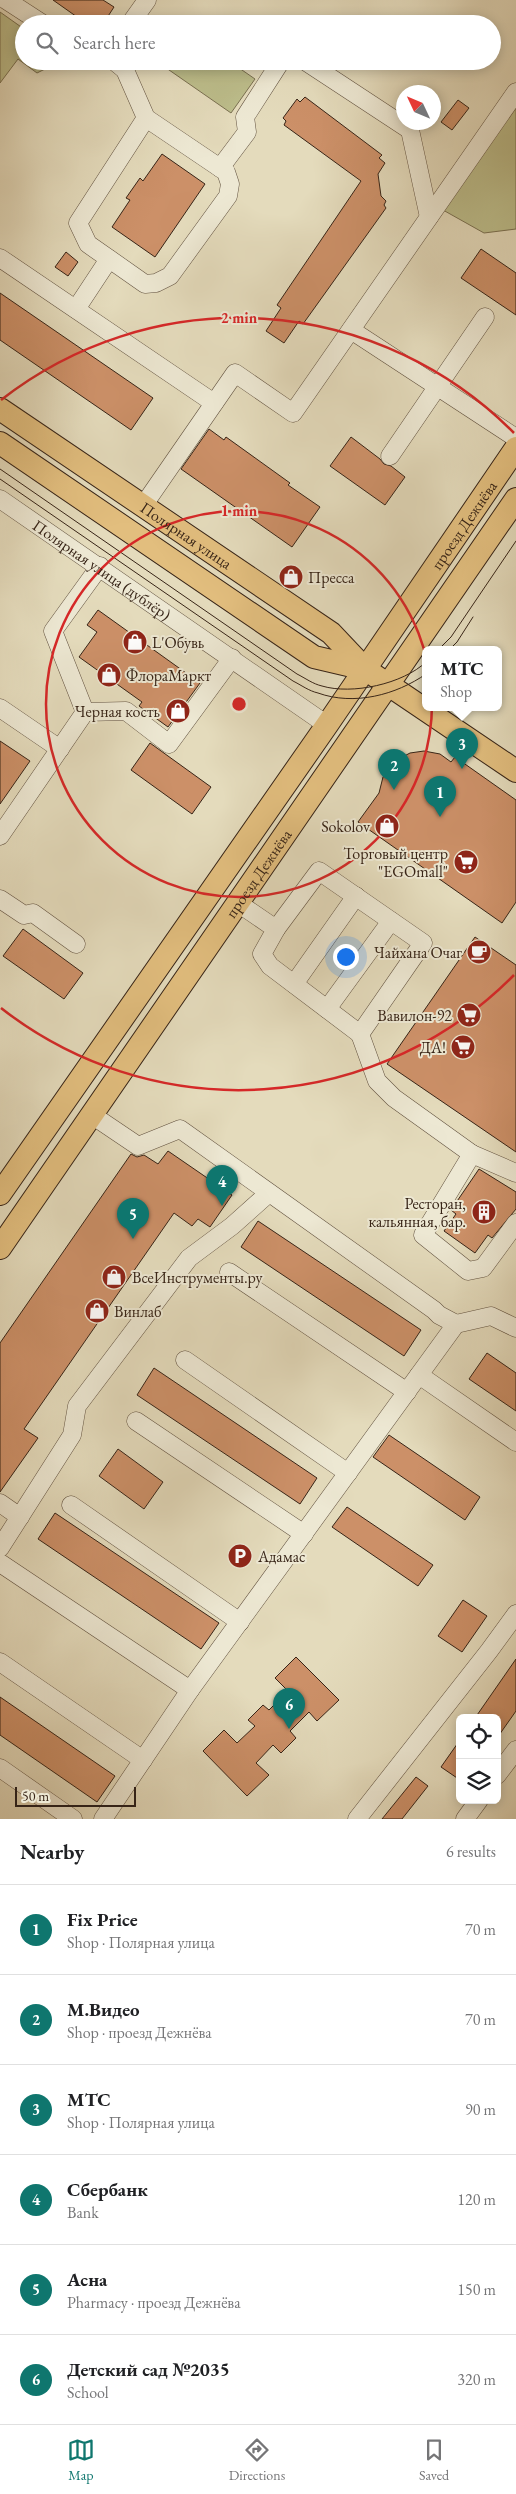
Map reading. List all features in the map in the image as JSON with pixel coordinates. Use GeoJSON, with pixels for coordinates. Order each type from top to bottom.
{"type":"FeatureCollection","features":[{"type":"Feature","properties":{"kind":"main road","name":"Полярная улица"},"geometry":{"type":"LineString","coordinates":[[0,409],[331,633],[365,669],[422,708]]}},
{"type":"Feature","properties":{"kind":"main road","name":"Полярная улица"},"geometry":{"type":"LineString","coordinates":[[0,443],[314,657],[365,669]]}},
{"type":"Feature","properties":{"kind":"main road","name":"проезд Дежнёва"},"geometry":{"type":"LineString","coordinates":[[0,1194],[328,725],[516,448]]}},
{"type":"Feature","properties":{"kind":"main road","name":"проезд Дежнёва"},"geometry":{"type":"LineString","coordinates":[[0,1248],[516,499]]}},
{"type":"Feature","properties":{"kind":"main road","name":"Полярная улица"},"geometry":{"type":"LineString","coordinates":[[427,711],[516,771]]}},
{"type":"Feature","properties":{"kind":"street"},"geometry":{"type":"LineString","coordinates":[[6,0],[29,15]]}},
{"type":"Feature","properties":{"kind":"street"},"geometry":{"type":"LineString","coordinates":[[136,15],[147,0]]}},
{"type":"Feature","properties":{"kind":"street"},"geometry":{"type":"LineString","coordinates":[[125,70],[146,118],[226,172],[230,184],[228,196],[170,276],[156,283],[146,284],[88,244],[78,223],[146,118]]}},
{"type":"Feature","properties":{"kind":"street"},"geometry":{"type":"LineString","coordinates":[[220,168],[247,132],[245,116],[275,70]]}},
{"type":"Feature","properties":{"kind":"street"},"geometry":{"type":"LineString","coordinates":[[319,70],[410,130],[429,217]]}},
{"type":"Feature","properties":{"kind":"street"},"geometry":{"type":"LineString","coordinates":[[143,506],[235,373],[293,413],[516,92]]}},
{"type":"Feature","properties":{"kind":"street"},"geometry":{"type":"LineString","coordinates":[[0,258],[214,403]]}},
{"type":"Feature","properties":{"kind":"street"},"geometry":{"type":"LineString","coordinates":[[76,309],[109,259]]}},
{"type":"Feature","properties":{"kind":"street"},"geometry":{"type":"LineString","coordinates":[[390,456],[484,317]]}},
{"type":"Feature","properties":{"kind":"street"},"geometry":{"type":"LineString","coordinates":[[351,330],[516,438]]}},
{"type":"Feature","properties":{"kind":"street","name":"Полярная улица (дублёр)"},"geometry":{"type":"LineString","coordinates":[[0,499],[100,566],[328,725]]}},
{"type":"Feature","properties":{"kind":"street"},"geometry":{"type":"LineString","coordinates":[[85,712],[53,631],[100,566]]}},
{"type":"Feature","properties":{"kind":"street"},"geometry":{"type":"LineString","coordinates":[[85,712],[126,711],[169,744],[232,658]]}},
{"type":"Feature","properties":{"kind":"street"},"geometry":{"type":"LineString","coordinates":[[0,708],[60,749]]}},
{"type":"Feature","properties":{"kind":"street"},"geometry":{"type":"LineString","coordinates":[[0,836],[85,712]]}},
{"type":"Feature","properties":{"kind":"street"},"geometry":{"type":"LineString","coordinates":[[360,1034],[423,943],[319,871],[276,929],[262,954],[270,966],[360,1034],[377,1082],[394,1098],[472,1154],[516,1173]]}},
{"type":"Feature","properties":{"kind":"street"},"geometry":{"type":"LineString","coordinates":[[294,984],[356,896]]}},
{"type":"Feature","properties":{"kind":"street"},"geometry":{"type":"LineString","coordinates":[[0,899],[24,915],[33,913],[76,944]]}},
{"type":"Feature","properties":{"kind":"street"},"geometry":{"type":"LineString","coordinates":[[238,904],[276,929]]}},
{"type":"Feature","properties":{"kind":"street"},"geometry":{"type":"LineString","coordinates":[[327,1009],[392,921]]}},
{"type":"Feature","properties":{"kind":"street"},"geometry":{"type":"LineString","coordinates":[[92,1115],[138,1146],[180,1128],[439,1315],[456,1324]]}},
{"type":"Feature","properties":{"kind":"street"},"geometry":{"type":"LineString","coordinates":[[472,1154],[423,1235],[468,1270],[483,1268],[516,1223]]}},
{"type":"Feature","properties":{"kind":"street"},"geometry":{"type":"LineString","coordinates":[[0,1548],[72,1435],[77,1406],[190,1258],[232,1226],[269,1193]]}},
{"type":"Feature","properties":{"kind":"street"},"geometry":{"type":"LineString","coordinates":[[229,1272],[407,1392]]}},
{"type":"Feature","properties":{"kind":"street"},"geometry":{"type":"LineString","coordinates":[[103,1819],[190,1690],[456,1324],[491,1316],[516,1328]]}},
{"type":"Feature","properties":{"kind":"street"},"geometry":{"type":"LineString","coordinates":[[185,1360],[348,1473]]}},
{"type":"Feature","properties":{"kind":"street"},"geometry":{"type":"LineString","coordinates":[[419,1374],[516,1442]]}},
{"type":"Feature","properties":{"kind":"street"},"geometry":{"type":"LineString","coordinates":[[136,1421],[304,1534]]}},
{"type":"Feature","properties":{"kind":"street"},"geometry":{"type":"LineString","coordinates":[[0,1503],[20,1517]]}},
{"type":"Feature","properties":{"kind":"street"},"geometry":{"type":"LineString","coordinates":[[71,1504],[240,1622]]}},
{"type":"Feature","properties":{"kind":"street"},"geometry":{"type":"LineString","coordinates":[[0,1563],[190,1690]]}},
{"type":"Feature","properties":{"kind":"street"},"geometry":{"type":"LineString","coordinates":[[356,1819],[489,1652],[516,1614]]}},
{"type":"Feature","properties":{"kind":"street"},"geometry":{"type":"LineString","coordinates":[[0,1662],[143,1760]]}},
{"type":"Feature","properties":{"kind":"street"},"geometry":{"type":"LineString","coordinates":[[501,1770],[516,1750]]}},
{"type":"Feature","properties":{"kind":"street"},"geometry":{"type":"LineString","coordinates":[[0,1768],[73,1819]]}},
{"type":"Feature","properties":{"kind":"street"},"geometry":{"type":"LineString","coordinates":[[465,1819],[476,1804]]}},
{"type":"Feature","properties":{"kind":"green space"},"geometry":{"type":"Polygon","coordinates":[[[0,12],[15,23],[15,63],[0,83],[0,12]]]}},
{"type":"Feature","properties":{"kind":"green space"},"geometry":{"type":"Polygon","coordinates":[[[169,70],[242,70],[255,79],[231,113],[169,70]]]}},
{"type":"Feature","properties":{"kind":"green space"},"geometry":{"type":"Polygon","coordinates":[[[516,102],[516,229],[484,233],[443,210],[516,102]]]}},
{"type":"Feature","properties":{"kind":"building"},"geometry":{"type":"Polygon","coordinates":[[[53,0],[103,0],[114,7],[109,15],[74,15],[53,0]]]}},
{"type":"Feature","properties":{"kind":"building"},"geometry":{"type":"Polygon","coordinates":[[[305,97],[382,155],[379,158],[385,163],[378,174],[381,196],[386,201],[384,205],[386,208],[303,324],[299,321],[284,343],[266,331],[281,308],[277,305],[361,181],[284,125],[286,121],[283,118],[297,99],[300,102],[305,97]]]}},
{"type":"Feature","properties":{"kind":"building"},"geometry":{"type":"Polygon","coordinates":[[[458,100],[469,108],[452,130],[441,122],[458,100]]]}},
{"type":"Feature","properties":{"kind":"building"},"geometry":{"type":"Polygon","coordinates":[[[162,154],[205,184],[155,257],[112,227],[130,200],[126,198],[140,178],[143,181],[162,154]]]}},
{"type":"Feature","properties":{"kind":"building"},"geometry":{"type":"Polygon","coordinates":[[[481,249],[516,273],[516,315],[461,278],[481,249]]]}},
{"type":"Feature","properties":{"kind":"building"},"geometry":{"type":"Polygon","coordinates":[[[66,252],[78,262],[68,276],[55,267],[66,252]]]}},
{"type":"Feature","properties":{"kind":"building"},"geometry":{"type":"Polygon","coordinates":[[[0,293],[153,398],[131,430],[0,340],[0,293]]]}},
{"type":"Feature","properties":{"kind":"building"},"geometry":{"type":"Polygon","coordinates":[[[209,429],[224,440],[226,437],[320,507],[292,547],[181,469],[209,429]]]}},
{"type":"Feature","properties":{"kind":"building"},"geometry":{"type":"Polygon","coordinates":[[[351,437],[384,464],[391,466],[405,477],[385,505],[330,466],[351,437]]]}},
{"type":"Feature","properties":{"kind":"building"},"geometry":{"type":"Polygon","coordinates":[[[98,610],[200,683],[168,727],[139,706],[142,702],[79,657],[97,632],[87,625],[98,610]]]}},
{"type":"Feature","properties":{"kind":"building"},"geometry":{"type":"Polygon","coordinates":[[[0,741],[30,761],[0,804],[0,741]]]}},
{"type":"Feature","properties":{"kind":"building"},"geometry":{"type":"Polygon","coordinates":[[[150,743],[211,787],[192,814],[131,770],[150,743]]]}},
{"type":"Feature","properties":{"kind":"building","name":"Торговый центр \"EGOmall\""},"geometry":{"type":"Polygon","coordinates":[[[424,751],[440,754],[451,762],[455,757],[516,800],[516,902],[502,923],[358,822],[379,793],[383,777],[395,761],[410,753],[424,751]]]}},
{"type":"Feature","properties":{"kind":"building"},"geometry":{"type":"Polygon","coordinates":[[[23,929],[83,973],[64,999],[3,956],[23,929]]]}},
{"type":"Feature","properties":{"kind":"building","name":"Вавилон-92"},"geometry":{"type":"Polygon","coordinates":[[[475,937],[516,965],[516,1152],[387,1064],[475,937]]]}},
{"type":"Feature","properties":{"kind":"building"},"geometry":{"type":"Polygon","coordinates":[[[168,1151],[232,1195],[210,1227],[198,1219],[192,1226],[174,1213],[24,1429],[38,1438],[0,1492],[0,1343],[131,1154],[137,1157],[144,1155],[158,1164],[168,1151]]]}},
{"type":"Feature","properties":{"kind":"building","name":"Ресторан, кальянная, бар."},"geometry":{"type":"Polygon","coordinates":[[[479,1169],[516,1192],[516,1209],[492,1238],[488,1235],[475,1253],[444,1231],[456,1214],[451,1210],[479,1169]]]}},
{"type":"Feature","properties":{"kind":"building"},"geometry":{"type":"Polygon","coordinates":[[[258,1221],[421,1330],[404,1356],[241,1247],[258,1221]]]}},
{"type":"Feature","properties":{"kind":"building"},"geometry":{"type":"Polygon","coordinates":[[[487,1353],[516,1373],[516,1411],[469,1379],[487,1353]]]}},
{"type":"Feature","properties":{"kind":"building"},"geometry":{"type":"Polygon","coordinates":[[[154,1368],[317,1478],[300,1504],[137,1395],[154,1368]]]}},
{"type":"Feature","properties":{"kind":"building"},"geometry":{"type":"Polygon","coordinates":[[[389,1435],[480,1497],[465,1520],[373,1457],[389,1435]]]}},
{"type":"Feature","properties":{"kind":"building"},"geometry":{"type":"Polygon","coordinates":[[[118,1449],[163,1482],[144,1509],[99,1476],[118,1449]]]}},
{"type":"Feature","properties":{"kind":"building"},"geometry":{"type":"Polygon","coordinates":[[[347,1507],[433,1565],[418,1586],[332,1527],[347,1507]]]}},
{"type":"Feature","properties":{"kind":"building"},"geometry":{"type":"Polygon","coordinates":[[[55,1513],[219,1623],[201,1649],[38,1539],[55,1513]]]}},
{"type":"Feature","properties":{"kind":"building"},"geometry":{"type":"Polygon","coordinates":[[[463,1600],[487,1616],[462,1652],[438,1636],[463,1600]]]}},
{"type":"Feature","properties":{"kind":"building"},"geometry":{"type":"Polygon","coordinates":[[[296,1657],[339,1700],[317,1721],[309,1712],[290,1731],[296,1738],[281,1753],[273,1745],[256,1763],[269,1775],[247,1796],[203,1751],[224,1730],[237,1743],[255,1726],[248,1720],[263,1705],[269,1710],[288,1691],[275,1678],[296,1657]]]}},
{"type":"Feature","properties":{"kind":"building"},"geometry":{"type":"Polygon","coordinates":[[[516,1659],[516,1711],[501,1732],[501,1714],[478,1714],[516,1659]]]}},
{"type":"Feature","properties":{"kind":"building"},"geometry":{"type":"Polygon","coordinates":[[[0,1697],[115,1776],[97,1802],[0,1735],[0,1697]]]}},
{"type":"Feature","properties":{"kind":"building"},"geometry":{"type":"Polygon","coordinates":[[[456,1746],[456,1777],[441,1767],[456,1746]]]}},
{"type":"Feature","properties":{"kind":"building"},"geometry":{"type":"Polygon","coordinates":[[[416,1777],[428,1786],[402,1819],[382,1819],[416,1777]]]}},
{"type":"Feature","properties":{"kind":"tram line"},"geometry":{"type":"LineString","coordinates":[[0,469],[297,674],[315,684],[348,689],[377,686],[404,676],[422,665]]}},
{"type":"Feature","properties":{"kind":"tram line"},"geometry":{"type":"LineString","coordinates":[[0,479],[293,681],[311,691],[332,697],[360,698],[388,693],[402,688],[422,676]]}},
{"type":"Feature","properties":{"kind":"tram line"},"geometry":{"type":"LineString","coordinates":[[442,646],[451,637],[516,541]]}},
{"type":"Feature","properties":{"kind":"tram line"},"geometry":{"type":"LineString","coordinates":[[453,646],[473,617]]}},
{"type":"Feature","properties":{"kind":"place","name":"Пресса"},"geometry":{"type":"Point","coordinates":[291,577]}},
{"type":"Feature","properties":{"kind":"place","name":"L'Обувь"},"geometry":{"type":"Point","coordinates":[135,642]}},
{"type":"Feature","properties":{"kind":"place","name":"ФлораМаркт"},"geometry":{"type":"Point","coordinates":[109,675]}},
{"type":"Feature","properties":{"kind":"place","name":"Черная кость"},"geometry":{"type":"Point","coordinates":[178,711]}},
{"type":"Feature","properties":{"kind":"place","name":"МТС"},"geometry":{"type":"Point","coordinates":[462,769]}},
{"type":"Feature","properties":{"kind":"place","name":"М.Видео"},"geometry":{"type":"Point","coordinates":[394,790]}},
{"type":"Feature","properties":{"kind":"place","name":"Fix Price"},"geometry":{"type":"Point","coordinates":[440,817]}},
{"type":"Feature","properties":{"kind":"place","name":"Sokolov"},"geometry":{"type":"Point","coordinates":[387,826]}},
{"type":"Feature","properties":{"kind":"place","name":"Торговый центр \"EGOmall\""},"geometry":{"type":"Point","coordinates":[466,862]}},
{"type":"Feature","properties":{"kind":"place","name":"Чайхана Очаг"},"geometry":{"type":"Point","coordinates":[479,952]}},
{"type":"Feature","properties":{"kind":"place","name":"Вавилон-92"},"geometry":{"type":"Point","coordinates":[469,1015]}},
{"type":"Feature","properties":{"kind":"place","name":"ДА!"},"geometry":{"type":"Point","coordinates":[463,1047]}},
{"type":"Feature","properties":{"kind":"place","name":"Сбербанк"},"geometry":{"type":"Point","coordinates":[222,1206]}},
{"type":"Feature","properties":{"kind":"place","name":"Ресторан, кальянная, бар."},"geometry":{"type":"Point","coordinates":[484,1212]}},
{"type":"Feature","properties":{"kind":"place","name":"Асна"},"geometry":{"type":"Point","coordinates":[133,1239]}},
{"type":"Feature","properties":{"kind":"place","name":"ВсеИнструменты.ру"},"geometry":{"type":"Point","coordinates":[114,1277]}},
{"type":"Feature","properties":{"kind":"place","name":"Винлаб"},"geometry":{"type":"Point","coordinates":[97,1311]}},
{"type":"Feature","properties":{"kind":"place","name":"Адамас"},"geometry":{"type":"Point","coordinates":[240,1556]}},
{"type":"Feature","properties":{"kind":"place","name":"Детский сад №2035"},"geometry":{"type":"Point","coordinates":[289,1729]}}]}
